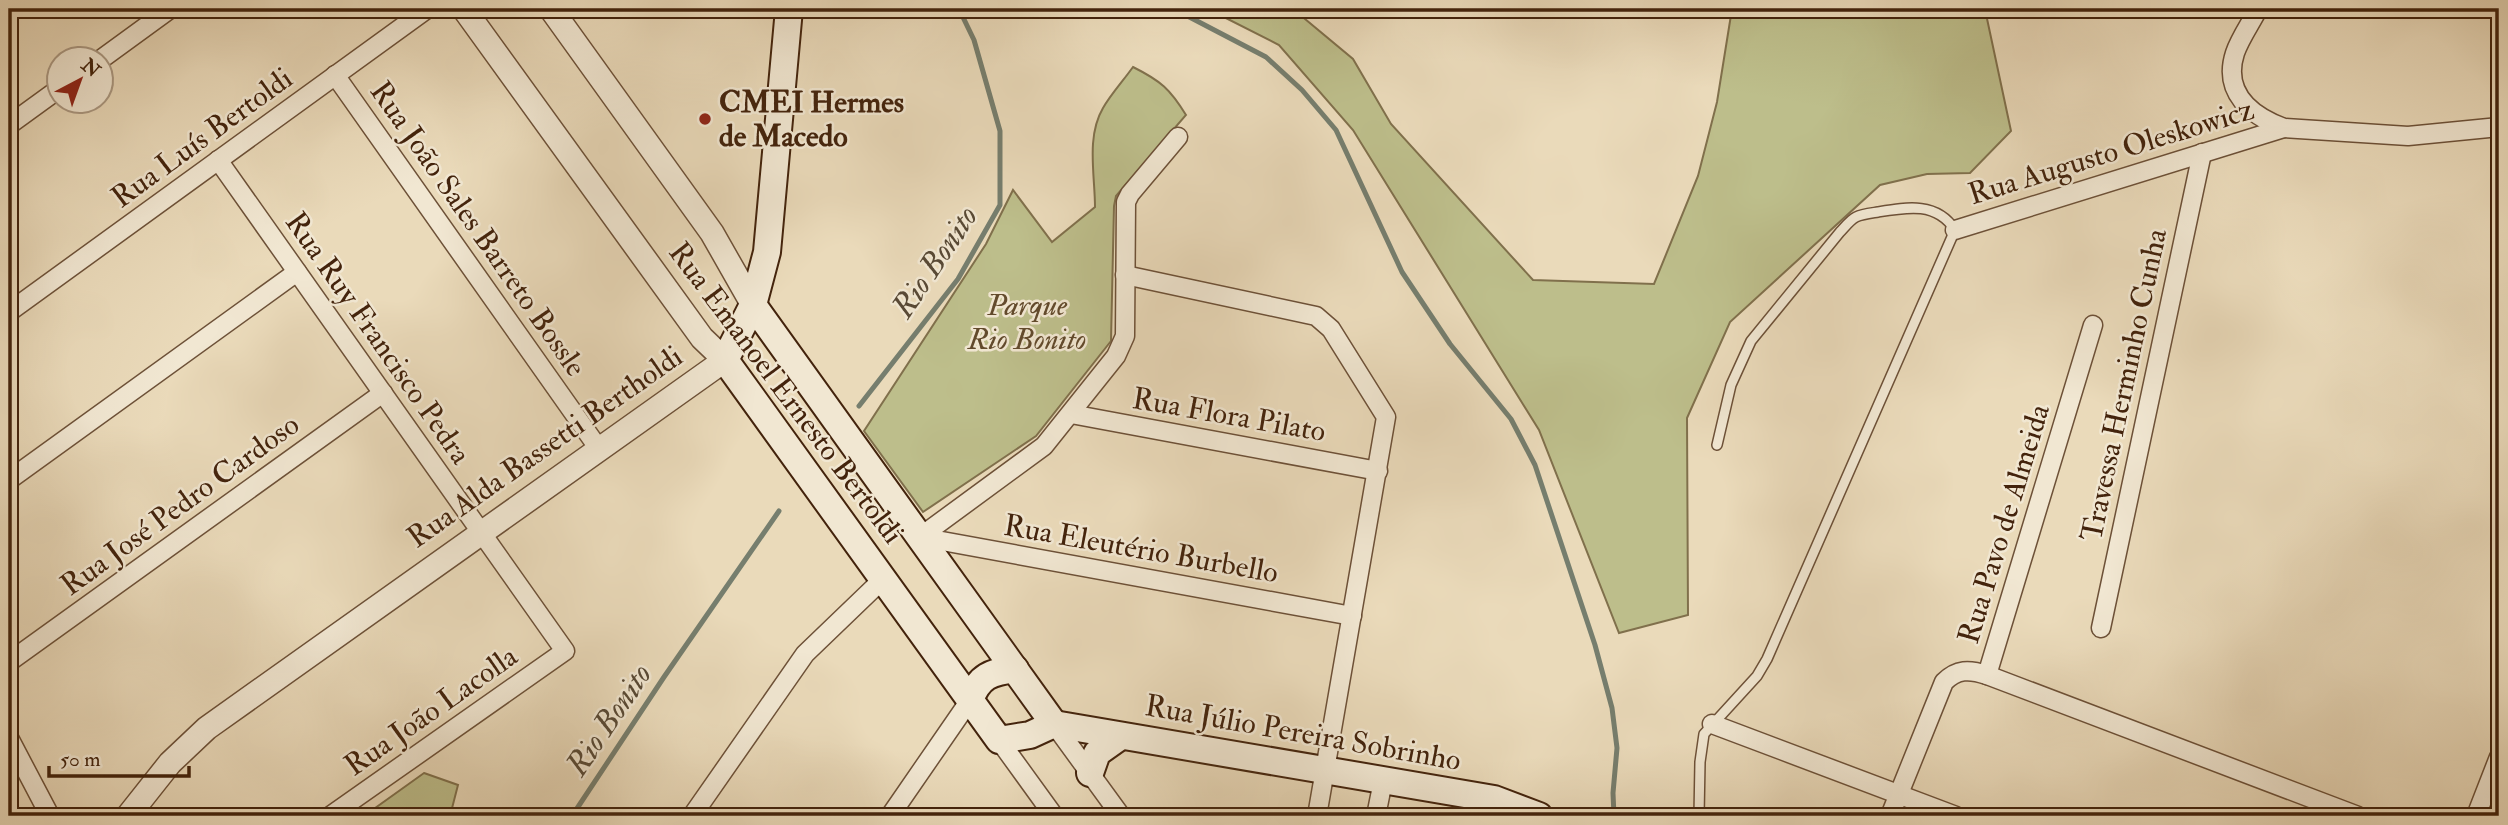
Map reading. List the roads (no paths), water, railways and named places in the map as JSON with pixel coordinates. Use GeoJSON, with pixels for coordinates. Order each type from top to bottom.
{"type":"FeatureCollection","features":[{"type":"Feature","properties":{"kind":"main road","name":"Rua Alda Bassetti Bertholdi"},"geometry":{"type":"LineString","coordinates":[[725,360],[753,305],[767,252],[789,9]]}},
{"type":"Feature","properties":{"kind":"main road","name":"Rua Emanoel Ernesto Bertoldi"},"geometry":{"type":"LineString","coordinates":[[753,305],[1054,724]]}},
{"type":"Feature","properties":{"kind":"main road","name":"Rua Emanoel Ernesto Bertoldi"},"geometry":{"type":"LineString","coordinates":[[725,360],[999,740]]}},
{"type":"Feature","properties":{"kind":"main road"},"geometry":{"type":"LineString","coordinates":[[970,700],[980,680],[989,673],[1015,669]]}},
{"type":"Feature","properties":{"kind":"main road"},"geometry":{"type":"LineString","coordinates":[[999,740],[1030,735],[1054,724]]}},
{"type":"Feature","properties":{"kind":"main road","name":"Rua Júlio Pereira Sobrinho"},"geometry":{"type":"LineString","coordinates":[[1054,724],[1494,799],[1531,815]]}},
{"type":"Feature","properties":{"kind":"main road"},"geometry":{"type":"LineString","coordinates":[[1090,773],[1097,753],[1121,736]]}},
{"type":"Feature","properties":{"kind":"street"},"geometry":{"type":"LineString","coordinates":[[116,48],[170,9]]}},
{"type":"Feature","properties":{"kind":"street","name":"Rua Luís Bertoldi"},"geometry":{"type":"LineString","coordinates":[[9,312],[427,9]]}},
{"type":"Feature","properties":{"kind":"street","name":"Rua Emanoel Ernesto Bertoldi"},"geometry":{"type":"LineString","coordinates":[[464,9],[702,338],[725,360]]}},
{"type":"Feature","properties":{"kind":"street","name":"Rua Emanoel Ernesto Bertoldi"},"geometry":{"type":"LineString","coordinates":[[551,9],[712,233],[753,305]]}},
{"type":"Feature","properties":{"kind":"street"},"geometry":{"type":"LineString","coordinates":[[2259,9],[2234,55],[2232,68],[2239,98],[2250,111],[2265,121],[2284,128],[2408,136],[2499,127]]}},
{"type":"Feature","properties":{"kind":"street","name":"Rua João Sales Barreto Bossle"},"geometry":{"type":"LineString","coordinates":[[335,75],[599,449]]}},
{"type":"Feature","properties":{"kind":"street"},"geometry":{"type":"LineString","coordinates":[[9,125],[46,98]]}},
{"type":"Feature","properties":{"kind":"street","name":"Rua Augusto Oleskowicz"},"geometry":{"type":"LineString","coordinates":[[1955,230],[2284,128]]}},
{"type":"Feature","properties":{"kind":"street"},"geometry":{"type":"LineString","coordinates":[[920,537],[1034,455],[1071,414],[1122,346],[1125,336],[1126,211],[1130,194],[1178,137]]}},
{"type":"Feature","properties":{"kind":"street","name":"Travessa Herminho Cunha"},"geometry":{"type":"LineString","coordinates":[[2101,628],[2202,153]]}},
{"type":"Feature","properties":{"kind":"street","name":"Rua Ruy Francisco Pedra"},"geometry":{"type":"LineString","coordinates":[[218,160],[565,651]]}},
{"type":"Feature","properties":{"kind":"street"},"geometry":{"type":"LineString","coordinates":[[9,480],[297,272]]}},
{"type":"Feature","properties":{"kind":"street"},"geometry":{"type":"LineString","coordinates":[[1125,275],[1316,316],[1331,329],[1386,417],[1317,816]]}},
{"type":"Feature","properties":{"kind":"street","name":"Rua Pavo de Almeida"},"geometry":{"type":"LineString","coordinates":[[1890,816],[1944,682],[1953,673],[1966,670],[1987,675],[2093,325]]}},
{"type":"Feature","properties":{"kind":"street","name":"Rua Alda Bassetti Bertholdi"},"geometry":{"type":"LineString","coordinates":[[128,816],[170,763],[207,728],[725,360]]}},
{"type":"Feature","properties":{"kind":"street","name":"Rua José Pedro Cardoso"},"geometry":{"type":"LineString","coordinates":[[9,662],[383,393]]}},
{"type":"Feature","properties":{"kind":"street","name":"Rua Flora Pilato"},"geometry":{"type":"LineString","coordinates":[[1071,414],[1378,471]]}},
{"type":"Feature","properties":{"kind":"street","name":"Rua Eleutério Burbello"},"geometry":{"type":"LineString","coordinates":[[920,537],[1352,616]]}},
{"type":"Feature","properties":{"kind":"street"},"geometry":{"type":"LineString","coordinates":[[692,816],[805,654],[883,579]]}},
{"type":"Feature","properties":{"kind":"street","name":"Rua João Lacolla"},"geometry":{"type":"LineString","coordinates":[[330,816],[565,651]]}},
{"type":"Feature","properties":{"kind":"street"},"geometry":{"type":"LineString","coordinates":[[1987,675],[2358,816]]}},
{"type":"Feature","properties":{"kind":"street"},"geometry":{"type":"LineString","coordinates":[[890,816],[970,700]]}},
{"type":"Feature","properties":{"kind":"street","name":"Rua Emanoel Ernesto Bertoldi"},"geometry":{"type":"LineString","coordinates":[[1054,724],[1121,816]]}},
{"type":"Feature","properties":{"kind":"street"},"geometry":{"type":"LineString","coordinates":[[1712,724],[1956,816]]}},
{"type":"Feature","properties":{"kind":"street"},"geometry":{"type":"LineString","coordinates":[[9,738],[50,816]]}},
{"type":"Feature","properties":{"kind":"street","name":"Rua Emanoel Ernesto Bertoldi"},"geometry":{"type":"LineString","coordinates":[[999,740],[1054,816]]}},
{"type":"Feature","properties":{"kind":"street"},"geometry":{"type":"LineString","coordinates":[[2476,816],[2499,757]]}},
{"type":"Feature","properties":{"kind":"street"},"geometry":{"type":"LineString","coordinates":[[1376,816],[1383,780]]}},
{"type":"Feature","properties":{"kind":"lane"},"geometry":{"type":"LineString","coordinates":[[1699,816],[1701,746],[1704,734],[1758,676],[1766,659],[1955,230],[1944,215],[1909,208],[1856,217],[1840,232],[1751,341],[1731,385],[1717,445]]}},
{"type":"Feature","properties":{"kind":"waterway","name":"Rio Bonito"},"geometry":{"type":"LineString","coordinates":[[859,406],[958,279],[1000,205],[1000,131],[974,40],[959,9]]}},
{"type":"Feature","properties":{"kind":"waterway"},"geometry":{"type":"LineString","coordinates":[[1174,9],[1266,57],[1302,90],[1336,130],[1402,272],[1450,344],[1511,419],[1535,465],[1595,645],[1612,708],[1617,748],[1614,816]]}},
{"type":"Feature","properties":{"kind":"waterway","name":"Rio Bonito"},"geometry":{"type":"LineString","coordinates":[[572,816],[779,511]]}},
{"type":"Feature","properties":{"kind":"place","name":"CMEI Hermes de Macedo"},"geometry":{"type":"Point","coordinates":[705,119]}},
{"type":"Feature","properties":{"kind":"park label","name":"Parque Rio Bonito"},"geometry":{"type":"Point","coordinates":[1027,322]}}]}
